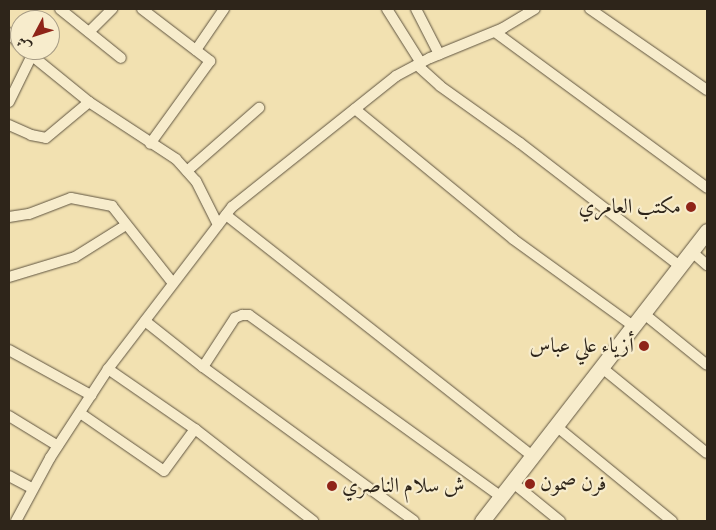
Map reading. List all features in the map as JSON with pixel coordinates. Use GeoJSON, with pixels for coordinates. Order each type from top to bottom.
{"type":"FeatureCollection","features":[{"type":"Feature","properties":{"kind":"street"},"geometry":{"type":"LineString","coordinates":[[60,9],[121,58]]}},
{"type":"Feature","properties":{"kind":"street"},"geometry":{"type":"LineString","coordinates":[[89,32],[112,9]]}},
{"type":"Feature","properties":{"kind":"street"},"geometry":{"type":"LineString","coordinates":[[142,9],[210,61],[150,144]]}},
{"type":"Feature","properties":{"kind":"street"},"geometry":{"type":"LineString","coordinates":[[196,50],[224,9]]}},
{"type":"Feature","properties":{"kind":"street"},"geometry":{"type":"LineString","coordinates":[[387,9],[419,64],[440,86],[681,267]]}},
{"type":"Feature","properties":{"kind":"street"},"geometry":{"type":"LineString","coordinates":[[416,9],[440,54]]}},
{"type":"Feature","properties":{"kind":"street"},"geometry":{"type":"LineString","coordinates":[[16,521],[58,446],[108,369],[172,282],[232,207],[396,76],[440,54],[495,32],[535,9]]}},
{"type":"Feature","properties":{"kind":"street"},"geometry":{"type":"LineString","coordinates":[[590,9],[707,90]]}},
{"type":"Feature","properties":{"kind":"street"},"geometry":{"type":"LineString","coordinates":[[495,32],[707,188]]}},
{"type":"Feature","properties":{"kind":"street"},"geometry":{"type":"LineString","coordinates":[[9,102],[26,60]]}},
{"type":"Feature","properties":{"kind":"street"},"geometry":{"type":"LineString","coordinates":[[36,60],[89,102],[150,144],[176,159],[196,180],[218,225]]}},
{"type":"Feature","properties":{"kind":"street"},"geometry":{"type":"LineString","coordinates":[[9,125],[32,135],[46,138],[89,102]]}},
{"type":"Feature","properties":{"kind":"street"},"geometry":{"type":"LineString","coordinates":[[187,171],[259,108]]}},
{"type":"Feature","properties":{"kind":"street"},"geometry":{"type":"LineString","coordinates":[[355,109],[513,239],[633,326]]}},
{"type":"Feature","properties":{"kind":"street"},"geometry":{"type":"LineString","coordinates":[[9,217],[29,214],[71,198],[112,206],[172,282]]}},
{"type":"Feature","properties":{"kind":"street"},"geometry":{"type":"LineString","coordinates":[[226,215],[532,456]]}},
{"type":"Feature","properties":{"kind":"street"},"geometry":{"type":"LineString","coordinates":[[9,277],[75,258],[126,225]]}},
{"type":"Feature","properties":{"kind":"street"},"geometry":{"type":"LineString","coordinates":[[482,521],[681,267],[707,231]]}},
{"type":"Feature","properties":{"kind":"street"},"geometry":{"type":"LineString","coordinates":[[692,252],[707,265]]}},
{"type":"Feature","properties":{"kind":"street"},"geometry":{"type":"LineString","coordinates":[[644,313],[707,365]]}},
{"type":"Feature","properties":{"kind":"street"},"geometry":{"type":"LineString","coordinates":[[203,367],[236,318],[242,315],[249,315],[501,497]]}},
{"type":"Feature","properties":{"kind":"street"},"geometry":{"type":"LineString","coordinates":[[145,321],[203,367],[414,521]]}},
{"type":"Feature","properties":{"kind":"street"},"geometry":{"type":"LineString","coordinates":[[9,350],[91,395]]}},
{"type":"Feature","properties":{"kind":"street"},"geometry":{"type":"LineString","coordinates":[[601,367],[707,453]]}},
{"type":"Feature","properties":{"kind":"street"},"geometry":{"type":"LineString","coordinates":[[108,369],[194,430],[313,521]]}},
{"type":"Feature","properties":{"kind":"street"},"geometry":{"type":"LineString","coordinates":[[80,412],[164,471],[194,430]]}},
{"type":"Feature","properties":{"kind":"street"},"geometry":{"type":"LineString","coordinates":[[9,416],[58,446]]}},
{"type":"Feature","properties":{"kind":"street"},"geometry":{"type":"LineString","coordinates":[[556,426],[672,521]]}},
{"type":"Feature","properties":{"kind":"street"},"geometry":{"type":"LineString","coordinates":[[9,476],[33,489]]}},
{"type":"Feature","properties":{"kind":"street"},"geometry":{"type":"LineString","coordinates":[[512,482],[560,521]]}},
{"type":"Feature","properties":{"kind":"place","name":"مكتب العامري"},"geometry":{"type":"Point","coordinates":[691,207]}},
{"type":"Feature","properties":{"kind":"place","name":"أزياء علي عباس"},"geometry":{"type":"Point","coordinates":[644,346]}},
{"type":"Feature","properties":{"kind":"place","name":"فرن صمون"},"geometry":{"type":"Point","coordinates":[530,484]}},
{"type":"Feature","properties":{"kind":"place","name":"ش سلام الناصري"},"geometry":{"type":"Point","coordinates":[332,486]}}]}
